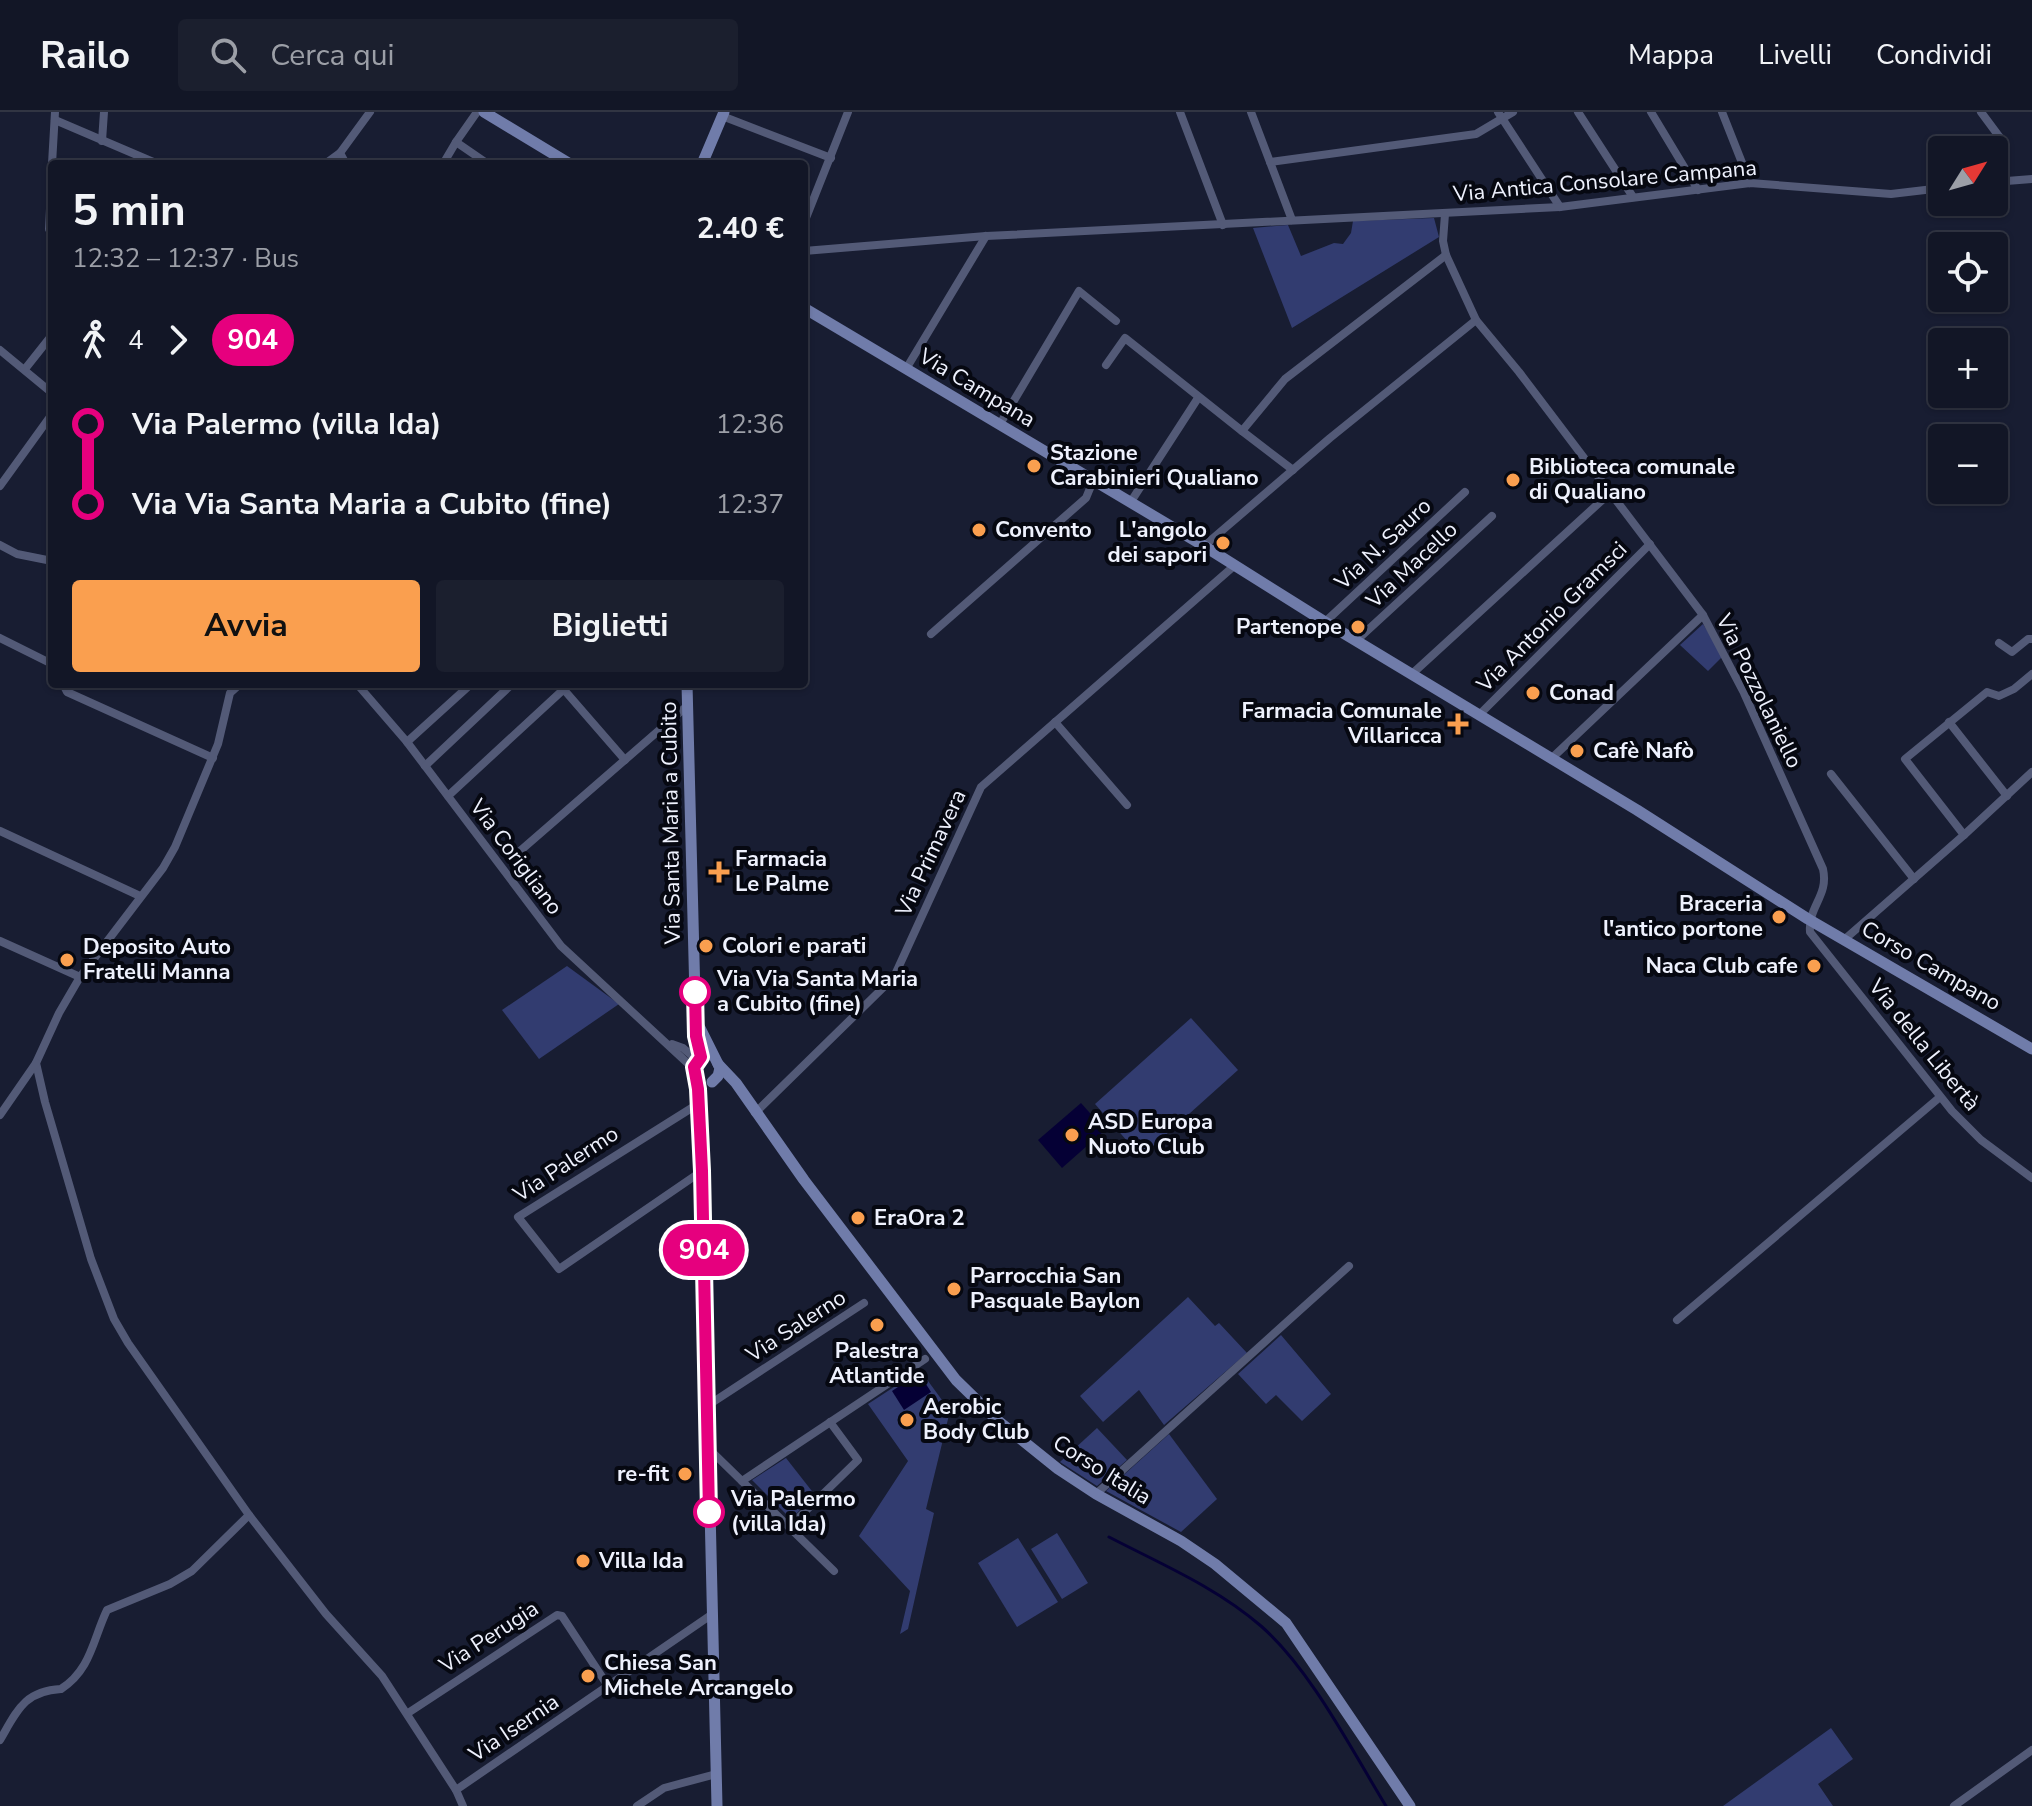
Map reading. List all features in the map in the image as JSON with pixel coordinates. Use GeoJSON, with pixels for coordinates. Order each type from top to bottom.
{"type":"FeatureCollection","features":[{"type":"Feature","properties":{"kind":"main road"},"geometry":{"type":"LineString","coordinates":[[484,112],[563,160]]}},
{"type":"Feature","properties":{"kind":"main road"},"geometry":{"type":"LineString","coordinates":[[704,160],[723,114]]}},
{"type":"Feature","properties":{"kind":"main road","name":"Via Campana"},"geometry":{"type":"LineString","coordinates":[[808,310],[1204,546],[1479,715]]}},
{"type":"Feature","properties":{"kind":"main road","name":"Via Santa Maria a Cubito"},"geometry":{"type":"LineString","coordinates":[[687,688],[696,1036],[703,1064]]}},
{"type":"Feature","properties":{"kind":"main road","name":"Corso Campano"},"geometry":{"type":"LineString","coordinates":[[1479,715],[1808,919],[2032,1049]]}},
{"type":"Feature","properties":{"kind":"main road"},"geometry":{"type":"LineString","coordinates":[[695,1012],[703,1064],[698,1104],[717,1806]]}},
{"type":"Feature","properties":{"kind":"main road"},"geometry":{"type":"LineString","coordinates":[[703,1064],[736,1083],[755,1113]]}},
{"type":"Feature","properties":{"kind":"main road"},"geometry":{"type":"LineString","coordinates":[[703,1064],[700,1081],[731,1087],[755,1113]]}},
{"type":"Feature","properties":{"kind":"main road"},"geometry":{"type":"LineString","coordinates":[[698,1104],[710,1082],[720,1072],[703,1064]]}},
{"type":"Feature","properties":{"kind":"main road","name":"Corso Italia"},"geometry":{"type":"LineString","coordinates":[[755,1113],[975,1401],[1096,1494],[1181,1541],[1215,1564],[1286,1623],[1410,1806]]}},
{"type":"Feature","properties":{"kind":"street"},"geometry":{"type":"LineString","coordinates":[[102,141],[104,112]]}},
{"type":"Feature","properties":{"kind":"street"},"geometry":{"type":"LineString","coordinates":[[330,160],[340,153],[370,112]]}},
{"type":"Feature","properties":{"kind":"street"},"geometry":{"type":"LineString","coordinates":[[445,160],[477,112]]}},
{"type":"Feature","properties":{"kind":"street"},"geometry":{"type":"LineString","coordinates":[[808,213],[848,112]]}},
{"type":"Feature","properties":{"kind":"street"},"geometry":{"type":"LineString","coordinates":[[1180,112],[1223,225]]}},
{"type":"Feature","properties":{"kind":"street"},"geometry":{"type":"LineString","coordinates":[[1251,112],[1292,220]]}},
{"type":"Feature","properties":{"kind":"street"},"geometry":{"type":"LineString","coordinates":[[1270,162],[1476,134],[1501,116],[1513,112]]}},
{"type":"Feature","properties":{"kind":"street"},"geometry":{"type":"LineString","coordinates":[[1578,112],[1633,197]]}},
{"type":"Feature","properties":{"kind":"street"},"geometry":{"type":"LineString","coordinates":[[1651,112],[1698,190]]}},
{"type":"Feature","properties":{"kind":"street"},"geometry":{"type":"LineString","coordinates":[[1722,112],[1750,183]]}},
{"type":"Feature","properties":{"kind":"street"},"geometry":{"type":"LineString","coordinates":[[1981,112],[1999,136]]}},
{"type":"Feature","properties":{"kind":"street"},"geometry":{"type":"LineString","coordinates":[[723,114],[831,158]]}},
{"type":"Feature","properties":{"kind":"street"},"geometry":{"type":"LineString","coordinates":[[52,160],[55,116],[102,141],[148,160]]}},
{"type":"Feature","properties":{"kind":"street"},"geometry":{"type":"LineString","coordinates":[[1501,116],[1560,207]]}},
{"type":"Feature","properties":{"kind":"street"},"geometry":{"type":"LineString","coordinates":[[456,142],[482,160]]}},
{"type":"Feature","properties":{"kind":"street"},"geometry":{"type":"LineString","coordinates":[[340,153],[344,160]]}},
{"type":"Feature","properties":{"kind":"street"},"geometry":{"type":"LineString","coordinates":[[2008,180],[2032,179]]}},
{"type":"Feature","properties":{"kind":"street","name":"Via Antica Consolare Campana"},"geometry":{"type":"LineString","coordinates":[[808,251],[986,236],[1560,207],[1750,183],[1891,194],[1928,190]]}},
{"type":"Feature","properties":{"kind":"street","name":"Via Pozzolaniello"},"geometry":{"type":"LineString","coordinates":[[1445,214],[1443,241],[1446,255],[1476,320],[1703,615],[1744,693],[1823,869],[1825,885],[1808,919]]}},
{"type":"Feature","properties":{"kind":"street"},"geometry":{"type":"LineString","coordinates":[[906,369],[986,236]]}},
{"type":"Feature","properties":{"kind":"street"},"geometry":{"type":"LineString","coordinates":[[1242,431],[1285,379],[1446,255]]}},
{"type":"Feature","properties":{"kind":"street"},"geometry":{"type":"LineString","coordinates":[[1000,424],[1079,291],[1116,321]]}},
{"type":"Feature","properties":{"kind":"street"},"geometry":{"type":"LineString","coordinates":[[1204,546],[1476,320]]}},
{"type":"Feature","properties":{"kind":"street"},"geometry":{"type":"LineString","coordinates":[[1106,365],[1125,338],[1293,470]]}},
{"type":"Feature","properties":{"kind":"street"},"geometry":{"type":"LineString","coordinates":[[25,369],[48,340]]}},
{"type":"Feature","properties":{"kind":"street"},"geometry":{"type":"LineString","coordinates":[[1,352],[48,389]]}},
{"type":"Feature","properties":{"kind":"street"},"geometry":{"type":"LineString","coordinates":[[1130,503],[1198,398]]}},
{"type":"Feature","properties":{"kind":"street"},"geometry":{"type":"LineString","coordinates":[[0,486],[48,420]]}},
{"type":"Feature","properties":{"kind":"street"},"geometry":{"type":"LineString","coordinates":[[931,634],[1086,498],[1093,481]]}},
{"type":"Feature","properties":{"kind":"street","name":"Via N. Sauro"},"geometry":{"type":"LineString","coordinates":[[1325,622],[1465,492]]}},
{"type":"Feature","properties":{"kind":"street"},"geometry":{"type":"LineString","coordinates":[[1413,673],[1611,492]]}},
{"type":"Feature","properties":{"kind":"street","name":"Via Macello"},"geometry":{"type":"LineString","coordinates":[[1357,640],[1492,516]]}},
{"type":"Feature","properties":{"kind":"street","name":"Via Antonio Gramsci"},"geometry":{"type":"LineString","coordinates":[[1479,715],[1650,544]]}},
{"type":"Feature","properties":{"kind":"street"},"geometry":{"type":"LineString","coordinates":[[0,545],[17,554],[48,560]]}},
{"type":"Feature","properties":{"kind":"street","name":"Via Primavera"},"geometry":{"type":"LineString","coordinates":[[755,1113],[894,977],[981,787],[1234,566]]}},
{"type":"Feature","properties":{"kind":"street"},"geometry":{"type":"LineString","coordinates":[[1552,758],[1703,615]]}},
{"type":"Feature","properties":{"kind":"street"},"geometry":{"type":"LineString","coordinates":[[0,638],[48,662]]}},
{"type":"Feature","properties":{"kind":"street"},"geometry":{"type":"LineString","coordinates":[[1999,643],[2012,652],[2032,639]]}},
{"type":"Feature","properties":{"kind":"street"},"geometry":{"type":"LineString","coordinates":[[1964,835],[1905,759],[1987,692],[1999,696],[2014,689],[2032,674]]}},
{"type":"Feature","properties":{"kind":"street"},"geometry":{"type":"LineString","coordinates":[[65,688],[67,692],[213,758]]}},
{"type":"Feature","properties":{"kind":"street"},"geometry":{"type":"LineString","coordinates":[[0,1115],[36,1063],[80,977],[163,868],[175,847],[213,758],[230,693],[236,688]]}},
{"type":"Feature","properties":{"kind":"street","name":"Via Corigliano"},"geometry":{"type":"LineString","coordinates":[[360,688],[407,742],[561,946],[661,1037]]}},
{"type":"Feature","properties":{"kind":"street"},"geometry":{"type":"LineString","coordinates":[[407,742],[467,688]]}},
{"type":"Feature","properties":{"kind":"street"},"geometry":{"type":"LineString","coordinates":[[425,766],[508,688]]}},
{"type":"Feature","properties":{"kind":"street"},"geometry":{"type":"LineString","coordinates":[[448,796],[560,688]]}},
{"type":"Feature","properties":{"kind":"street"},"geometry":{"type":"LineString","coordinates":[[562,688],[625,760]]}},
{"type":"Feature","properties":{"kind":"street"},"geometry":{"type":"LineString","coordinates":[[520,851],[687,706]]}},
{"type":"Feature","properties":{"kind":"street"},"geometry":{"type":"LineString","coordinates":[[1055,722],[1127,805]]}},
{"type":"Feature","properties":{"kind":"street"},"geometry":{"type":"LineString","coordinates":[[1949,722],[2007,796]]}},
{"type":"Feature","properties":{"kind":"street"},"geometry":{"type":"LineString","coordinates":[[1845,939],[2032,772]]}},
{"type":"Feature","properties":{"kind":"street","name":"Via Pozzolaniello"},"geometry":{"type":"LineString","coordinates":[[1831,774],[1914,879]]}},
{"type":"Feature","properties":{"kind":"street"},"geometry":{"type":"LineString","coordinates":[[1,834],[140,896]]}},
{"type":"Feature","properties":{"kind":"street","name":"Via della Libertà"},"geometry":{"type":"LineString","coordinates":[[1808,919],[1810,932],[1940,1097],[1981,1140],[2032,1178]]}},
{"type":"Feature","properties":{"kind":"street"},"geometry":{"type":"LineString","coordinates":[[0,941],[80,977]]}},
{"type":"Feature","properties":{"kind":"street"},"geometry":{"type":"LineString","coordinates":[[683,1048],[692,1043],[696,1036]]}},
{"type":"Feature","properties":{"kind":"street"},"geometry":{"type":"LineString","coordinates":[[661,1037],[683,1048],[703,1064]]}},
{"type":"Feature","properties":{"kind":"street"},"geometry":{"type":"LineString","coordinates":[[661,1037],[703,1064]]}},
{"type":"Feature","properties":{"kind":"street"},"geometry":{"type":"LineString","coordinates":[[36,1063],[91,1259],[114,1319],[249,1515],[326,1614],[382,1676],[456,1790],[460,1804]]}},
{"type":"Feature","properties":{"kind":"street"},"geometry":{"type":"LineString","coordinates":[[1677,1320],[1940,1097]]}},
{"type":"Feature","properties":{"kind":"street","name":"Via Palermo"},"geometry":{"type":"LineString","coordinates":[[698,1104],[518,1217],[559,1269],[702,1171]]}},
{"type":"Feature","properties":{"kind":"street"},"geometry":{"type":"LineString","coordinates":[[1096,1494],[1349,1266]]}},
{"type":"Feature","properties":{"kind":"street","name":"Via Salerno"},"geometry":{"type":"LineString","coordinates":[[707,1406],[864,1303]]}},
{"type":"Feature","properties":{"kind":"street"},"geometry":{"type":"LineString","coordinates":[[742,1481],[925,1359]]}},
{"type":"Feature","properties":{"kind":"street"},"geometry":{"type":"LineString","coordinates":[[789,1527],[858,1460],[830,1422]]}},
{"type":"Feature","properties":{"kind":"street"},"geometry":{"type":"LineString","coordinates":[[707,1448],[834,1571]]}},
{"type":"Feature","properties":{"kind":"street"},"geometry":{"type":"LineString","coordinates":[[0,1740],[24,1702],[44,1690],[61,1689],[83,1668],[90,1658],[107,1610],[170,1584],[192,1571],[249,1515]]}},
{"type":"Feature","properties":{"kind":"street","name":"Via Perugia"},"geometry":{"type":"LineString","coordinates":[[408,1713],[557,1615],[562,1616],[608,1686]]}},
{"type":"Feature","properties":{"kind":"street","name":"Via Isernia"},"geometry":{"type":"LineString","coordinates":[[456,1790],[711,1615]]}},
{"type":"Feature","properties":{"kind":"street"},"geometry":{"type":"LineString","coordinates":[[1954,1806],[2032,1750]]}},
{"type":"Feature","properties":{"kind":"street"},"geometry":{"type":"LineString","coordinates":[[637,1806],[664,1788],[716,1774]]}},
{"type":"Feature","properties":{"kind":"shaded area"},"geometry":{"type":"Polygon","coordinates":[[[1434,218],[1439,237],[1292,328],[1253,228],[1288,225],[1301,256],[1334,243],[1343,244],[1351,233],[1353,221],[1434,218]]]}},
{"type":"Feature","properties":{"kind":"shaded area"},"geometry":{"type":"Polygon","coordinates":[[[1703,624],[1723,656],[1708,671],[1680,645],[1703,624]]]}},
{"type":"Feature","properties":{"kind":"shaded area"},"geometry":{"type":"Polygon","coordinates":[[[567,966],[619,1004],[539,1059],[502,1010],[567,966]]]}},
{"type":"Feature","properties":{"kind":"shaded area"},"geometry":{"type":"Polygon","coordinates":[[[1191,1018],[1238,1070],[1141,1157],[1095,1104],[1191,1018]]]}},
{"type":"Feature","properties":{"kind":"shaded area","name":"ASD Europa Nuoto Club"},"geometry":{"type":"Polygon","coordinates":[[[1081,1103],[1105,1130],[1062,1168],[1038,1140],[1081,1103]]]}},
{"type":"Feature","properties":{"kind":"shaded area"},"geometry":{"type":"Polygon","coordinates":[[[1188,1297],[1215,1326],[1219,1323],[1247,1353],[1164,1425],[1139,1390],[1103,1422],[1080,1396],[1188,1297]]]}},
{"type":"Feature","properties":{"kind":"shaded area"},"geometry":{"type":"Polygon","coordinates":[[[1281,1335],[1331,1394],[1302,1421],[1276,1395],[1266,1404],[1238,1374],[1281,1335]]]}},
{"type":"Feature","properties":{"kind":"shaded area"},"geometry":{"type":"Polygon","coordinates":[[[920,1370],[950,1411],[926,1509],[934,1513],[908,1629],[900,1634],[910,1591],[859,1536],[908,1461],[868,1404],[920,1370]]]}},
{"type":"Feature","properties":{"kind":"shaded area"},"geometry":{"type":"Polygon","coordinates":[[[919,1373],[931,1392],[904,1410],[892,1391],[919,1373]]]}},
{"type":"Feature","properties":{"kind":"shaded area"},"geometry":{"type":"Polygon","coordinates":[[[1097,1428],[1127,1460],[1097,1486],[1060,1462],[1097,1428]]]}},
{"type":"Feature","properties":{"kind":"shaded area"},"geometry":{"type":"Polygon","coordinates":[[[1169,1434],[1217,1499],[1181,1532],[1106,1491],[1169,1434]]]}},
{"type":"Feature","properties":{"kind":"shaded area"},"geometry":{"type":"Polygon","coordinates":[[[786,1458],[815,1495],[791,1519],[752,1480],[786,1458]]]}},
{"type":"Feature","properties":{"kind":"shaded area"},"geometry":{"type":"Polygon","coordinates":[[[1057,1533],[1088,1583],[1062,1599],[1031,1549],[1057,1533]]]}},
{"type":"Feature","properties":{"kind":"shaded area"},"geometry":{"type":"Polygon","coordinates":[[[1018,1538],[1058,1602],[1017,1627],[978,1563],[1018,1538]]]}},
{"type":"Feature","properties":{"kind":"shaded area"},"geometry":{"type":"Polygon","coordinates":[[[1831,1728],[1853,1759],[1818,1784],[1833,1806],[1723,1806],[1831,1728]]]}},
{"type":"Feature","properties":{"kind":"waterway"},"geometry":{"type":"LineString","coordinates":[[1109,1537],[1226,1599],[1261,1626],[1313,1687],[1386,1806]]}},
{"type":"Feature","properties":{"kind":"bus line","name":"904"},"geometry":{"type":"LineString","coordinates":[[695,992],[696,1036],[701,1057],[694,1067],[702,1171],[709,1512]]}},
{"type":"Feature","properties":{"kind":"place","name":"Stazione Carabinieri Qualiano"},"geometry":{"type":"Point","coordinates":[1034,466]}},
{"type":"Feature","properties":{"kind":"place","name":"Biblioteca comunale di Qualiano"},"geometry":{"type":"Point","coordinates":[1513,480]}},
{"type":"Feature","properties":{"kind":"place","name":"Convento"},"geometry":{"type":"Point","coordinates":[979,530]}},
{"type":"Feature","properties":{"kind":"place","name":"L'angolo dei sapori"},"geometry":{"type":"Point","coordinates":[1223,543]}},
{"type":"Feature","properties":{"kind":"place","name":"Partenope"},"geometry":{"type":"Point","coordinates":[1358,627]}},
{"type":"Feature","properties":{"kind":"place","name":"Conad"},"geometry":{"type":"Point","coordinates":[1533,693]}},
{"type":"Feature","properties":{"kind":"place","name":"Farmacia Comunale Villaricca"},"geometry":{"type":"Point","coordinates":[1458,724]}},
{"type":"Feature","properties":{"kind":"place","name":"Cafè Nafò"},"geometry":{"type":"Point","coordinates":[1577,751]}},
{"type":"Feature","properties":{"kind":"place","name":"Farmacia Le Palme"},"geometry":{"type":"Point","coordinates":[719,872]}},
{"type":"Feature","properties":{"kind":"place","name":"Braceria l'antico portone"},"geometry":{"type":"Point","coordinates":[1779,917]}},
{"type":"Feature","properties":{"kind":"place","name":"Colori e parati"},"geometry":{"type":"Point","coordinates":[706,946]}},
{"type":"Feature","properties":{"kind":"place","name":"Deposito Auto Fratelli Manna"},"geometry":{"type":"Point","coordinates":[67,960]}},
{"type":"Feature","properties":{"kind":"place","name":"Naca Club cafe"},"geometry":{"type":"Point","coordinates":[1814,966]}},
{"type":"Feature","properties":{"kind":"place","name":"Via Via Santa Maria a Cubito (fine)"},"geometry":{"type":"Point","coordinates":[695,992]}},
{"type":"Feature","properties":{"kind":"place","name":"ASD Europa Nuoto Club"},"geometry":{"type":"Point","coordinates":[1072,1135]}},
{"type":"Feature","properties":{"kind":"place","name":"EraOra 2"},"geometry":{"type":"Point","coordinates":[858,1218]}},
{"type":"Feature","properties":{"kind":"place","name":"Parrocchia San Pasquale Baylon"},"geometry":{"type":"Point","coordinates":[954,1289]}},
{"type":"Feature","properties":{"kind":"place","name":"Palestra Atlantide"},"geometry":{"type":"Point","coordinates":[877,1325]}},
{"type":"Feature","properties":{"kind":"place","name":"Aerobic Body Club"},"geometry":{"type":"Point","coordinates":[907,1420]}},
{"type":"Feature","properties":{"kind":"place","name":"re-fit"},"geometry":{"type":"Point","coordinates":[685,1474]}},
{"type":"Feature","properties":{"kind":"place","name":"Via Palermo (villa Ida)"},"geometry":{"type":"Point","coordinates":[709,1512]}},
{"type":"Feature","properties":{"kind":"place","name":"Villa Ida"},"geometry":{"type":"Point","coordinates":[583,1561]}},
{"type":"Feature","properties":{"kind":"place","name":"Chiesa San Michele Arcangelo"},"geometry":{"type":"Point","coordinates":[588,1676]}}]}
